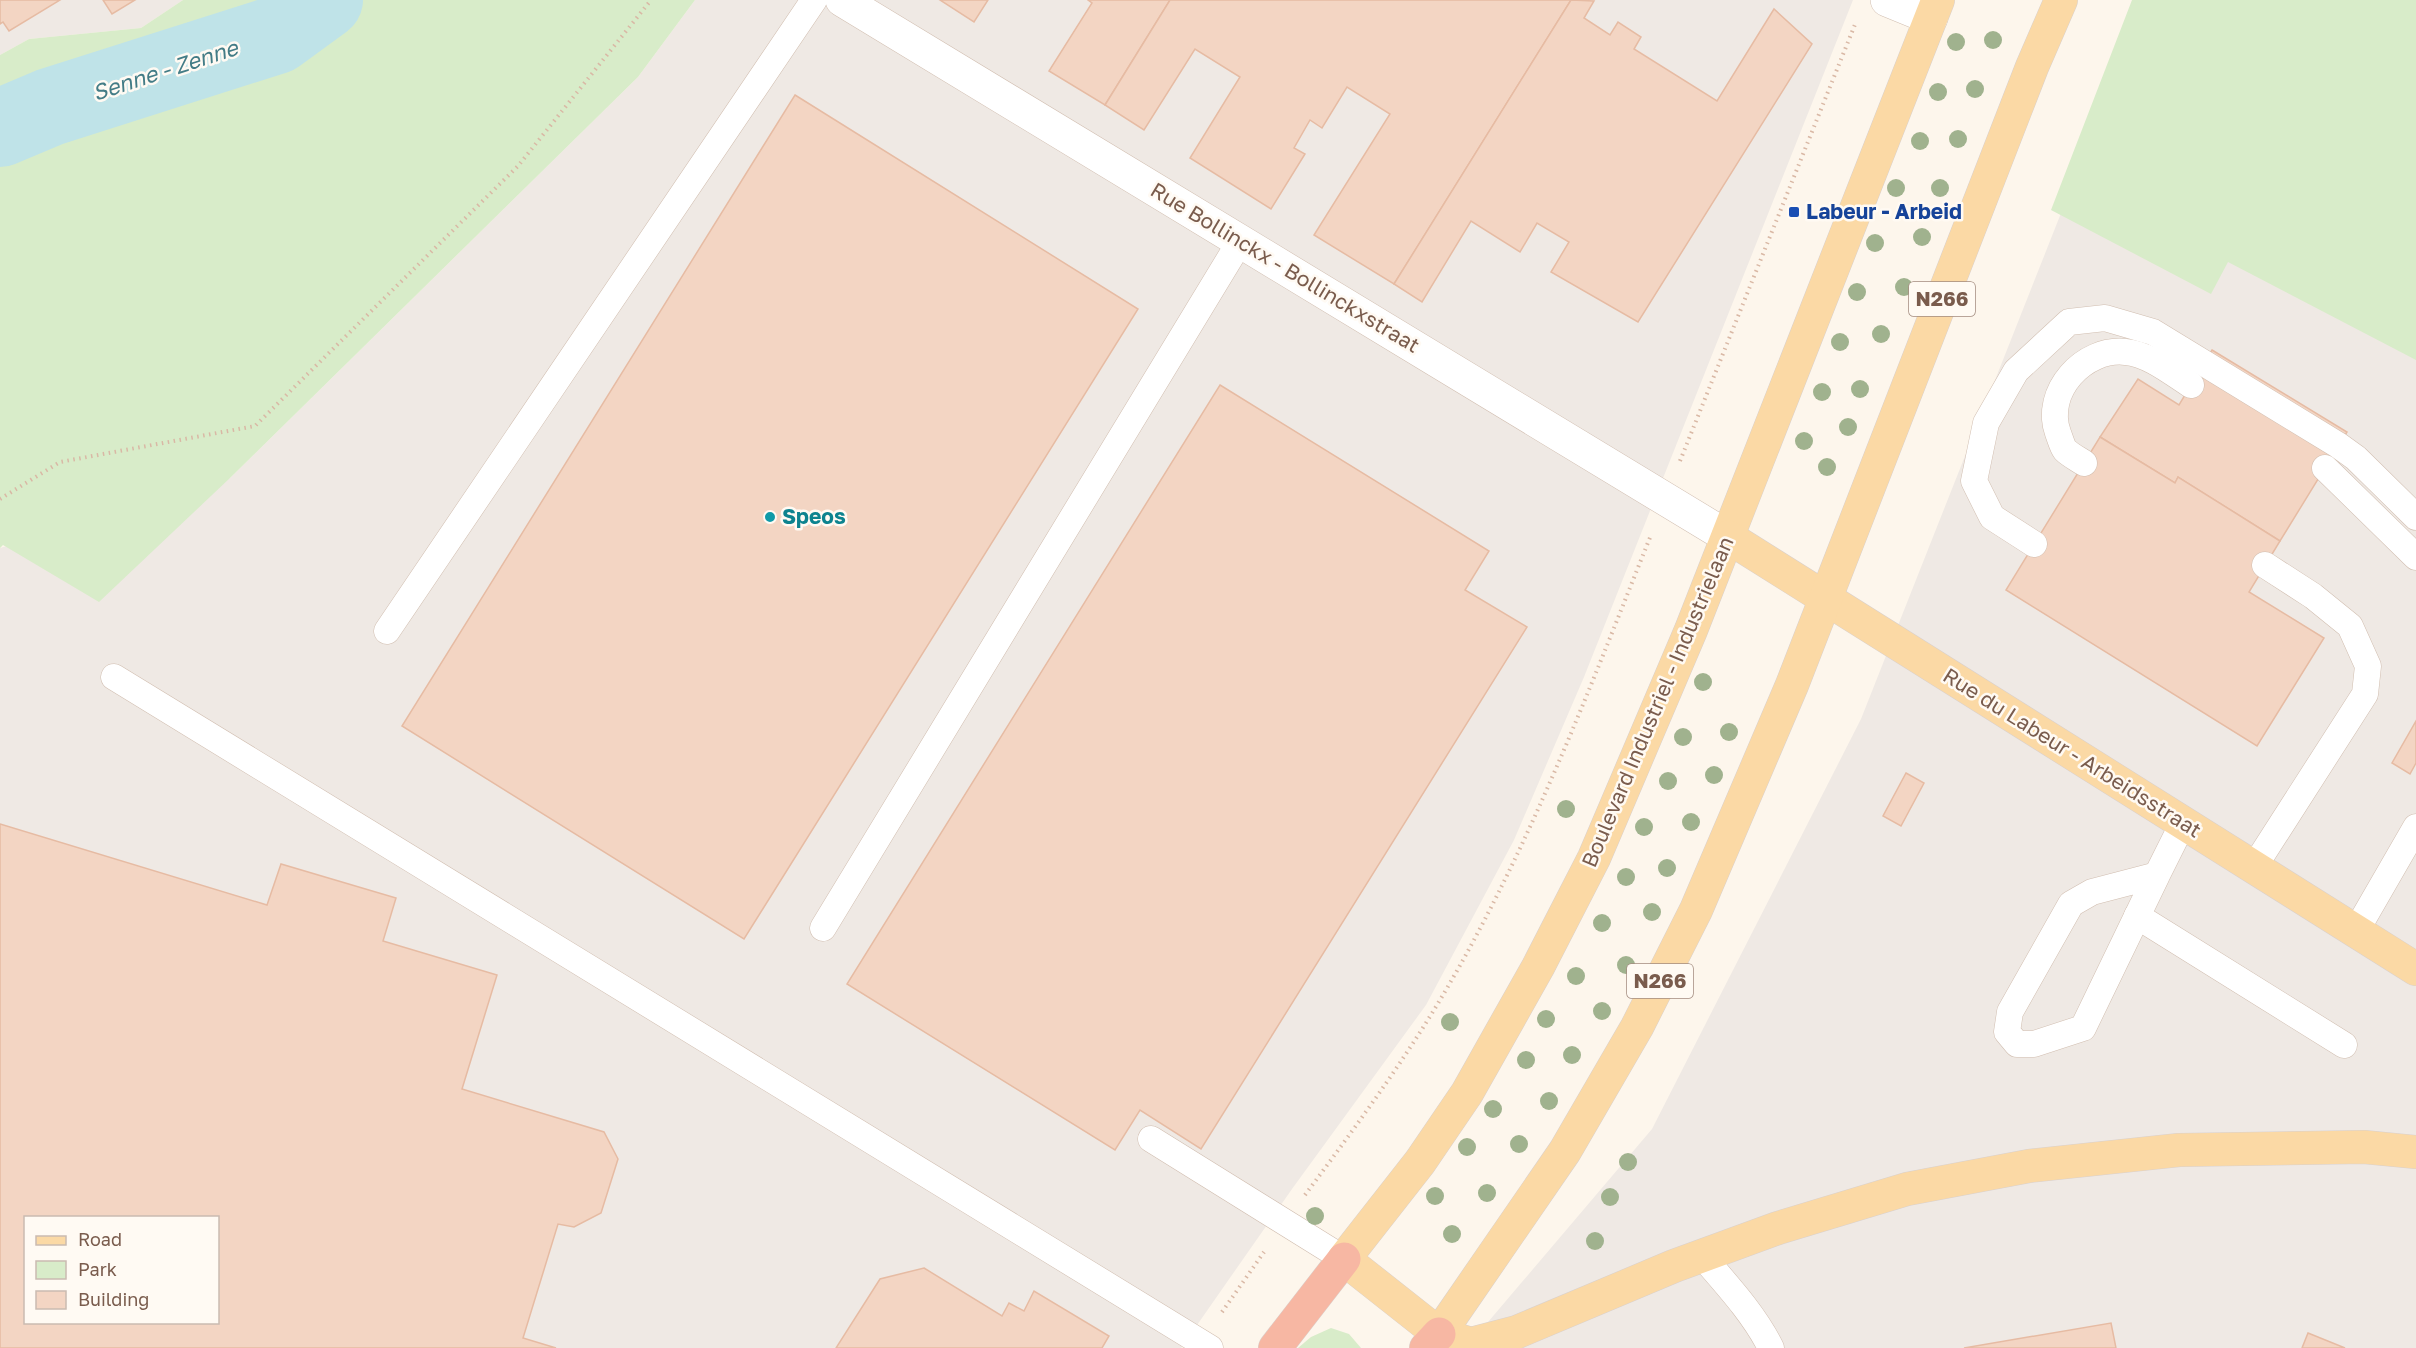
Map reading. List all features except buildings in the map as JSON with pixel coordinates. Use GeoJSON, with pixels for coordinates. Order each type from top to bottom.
{"type":"FeatureCollection","features":[{"type":"Feature","properties":{"kind":"highway","name":"Boulevard Industriel - Industrielaan"},"geometry":{"type":"LineString","coordinates":[[1275,1348],[1344,1259]]}},
{"type":"Feature","properties":{"kind":"main road","name":"N266"},"geometry":{"type":"LineString","coordinates":[[1432,1341],[1565,1151],[1637,1027],[1696,910],[1742,806],[1825,599],[2031,67],[2061,0]]}},
{"type":"Feature","properties":{"kind":"main road","name":"Boulevard Industriel - Industrielaan"},"geometry":{"type":"LineString","coordinates":[[1344,1259],[1420,1162],[1467,1093],[1538,967],[1594,858],[1648,736],[1728,537],[1935,9]]}},
{"type":"Feature","properties":{"kind":"main road","name":"Rue du Labeur - Arbeidsstraat"},"geometry":{"type":"LineString","coordinates":[[1728,537],[2416,969]]}},
{"type":"Feature","properties":{"kind":"main road"},"geometry":{"type":"LineString","coordinates":[[1344,1259],[1432,1341],[1471,1344],[1502,1342],[1518,1332],[1702,1256],[1778,1228],[1907,1189],[2029,1166],[2179,1150],[2364,1147],[2416,1152]]}},
{"type":"Feature","properties":{"kind":"street","name":"Rue Bollinckx - Bollinckxstraat"},"geometry":{"type":"LineString","coordinates":[[842,0],[1728,537]]}},
{"type":"Feature","properties":{"kind":"street"},"geometry":{"type":"LineString","coordinates":[[1874,5],[1935,9]]}},
{"type":"Feature","properties":{"kind":"lane"},"geometry":{"type":"LineString","coordinates":[[387,631],[814,0]]}},
{"type":"Feature","properties":{"kind":"lane"},"geometry":{"type":"LineString","coordinates":[[823,928],[1241,240]]}},
{"type":"Feature","properties":{"kind":"lane"},"geometry":{"type":"LineString","coordinates":[[2034,544],[1992,517],[1974,481],[1986,423],[2016,371],[2069,322],[2105,318],[2153,332],[2338,446],[2356,458],[2416,517]]}},
{"type":"Feature","properties":{"kind":"lane"},"geometry":{"type":"LineString","coordinates":[[2084,463],[2064,449],[2055,425],[2057,396],[2073,371],[2100,354],[2124,351],[2141,355],[2192,385]]}},
{"type":"Feature","properties":{"kind":"lane"},"geometry":{"type":"LineString","coordinates":[[2325,468],[2416,557]]}},
{"type":"Feature","properties":{"kind":"lane"},"geometry":{"type":"LineString","coordinates":[[2254,867],[2365,694],[2368,666],[2350,626],[2313,596],[2265,565]]}},
{"type":"Feature","properties":{"kind":"lane"},"geometry":{"type":"LineString","coordinates":[[114,677],[1206,1345]]}},
{"type":"Feature","properties":{"kind":"lane"},"geometry":{"type":"LineString","coordinates":[[2157,875],[2092,892],[2071,904],[2010,1012],[2007,1032],[2017,1044],[2034,1044],[2083,1028],[2183,823]]}},
{"type":"Feature","properties":{"kind":"lane"},"geometry":{"type":"LineString","coordinates":[[2356,932],[2413,838]]}},
{"type":"Feature","properties":{"kind":"lane"},"geometry":{"type":"LineString","coordinates":[[2137,916],[2344,1045]]}},
{"type":"Feature","properties":{"kind":"lane"},"geometry":{"type":"LineString","coordinates":[[1151,1139],[1344,1259]]}},
{"type":"Feature","properties":{"kind":"lane"},"geometry":{"type":"LineString","coordinates":[[1702,1256],[1742,1303],[1771,1348]]}},
{"type":"Feature","properties":{"kind":"path"},"geometry":{"type":"LineString","coordinates":[[0,499],[60,462],[255,426],[518,166],[651,0]]}},
{"type":"Feature","properties":{"kind":"path"},"geometry":{"type":"LineString","coordinates":[[1695,424],[1874,5]]}},
{"type":"Feature","properties":{"kind":"path"},"geometry":{"type":"LineString","coordinates":[[1206,1345],[1285,1222],[1371,1106],[1437,1005],[1496,897],[1563,753],[1666,498]]}},
{"type":"Feature","properties":{"kind":"shaded area"},"geometry":{"type":"Polygon","coordinates":[[[0,0],[183,0],[141,28],[29,39],[0,55],[0,0]]]}},
{"type":"Feature","properties":{"kind":"shaded area"},"geometry":{"type":"Polygon","coordinates":[[[695,0],[1853,0],[1584,677],[1514,840],[1426,1005],[1292,1189],[1181,1348],[0,1348],[0,548],[230,478],[638,77],[695,0]]]}},
{"type":"Feature","properties":{"kind":"shaded area"},"geometry":{"type":"Polygon","coordinates":[[[2416,0],[2416,1348],[1466,1348],[1652,1129],[1861,719],[2137,21],[2416,0]]]}},
{"type":"Feature","properties":{"kind":"green space"},"geometry":{"type":"Polygon","coordinates":[[[183,0],[695,0],[638,77],[230,478],[99,602],[3,545],[0,548],[0,55],[29,39],[141,28],[183,0]]]}},
{"type":"Feature","properties":{"kind":"green space"},"geometry":{"type":"Polygon","coordinates":[[[2132,0],[2416,0],[2416,360],[2228,262],[2211,294],[2051,210],[2132,0]]]}},
{"type":"Feature","properties":{"kind":"green space"},"geometry":{"type":"Polygon","coordinates":[[[1331,1328],[1349,1334],[1361,1348],[1298,1348],[1311,1337],[1331,1328]]]}},
{"type":"Feature","properties":{"kind":"waterway","name":"Senne - Zenne"},"geometry":{"type":"LineString","coordinates":[[0,128],[50,107],[276,35],[324,0]]}},
{"type":"Feature","properties":{"kind":"place","name":"Labeur - Arbeid"},"geometry":{"type":"Point","coordinates":[1794,212]}},
{"type":"Feature","properties":{"kind":"place","name":"Speos"},"geometry":{"type":"Point","coordinates":[770,517]}}]}
